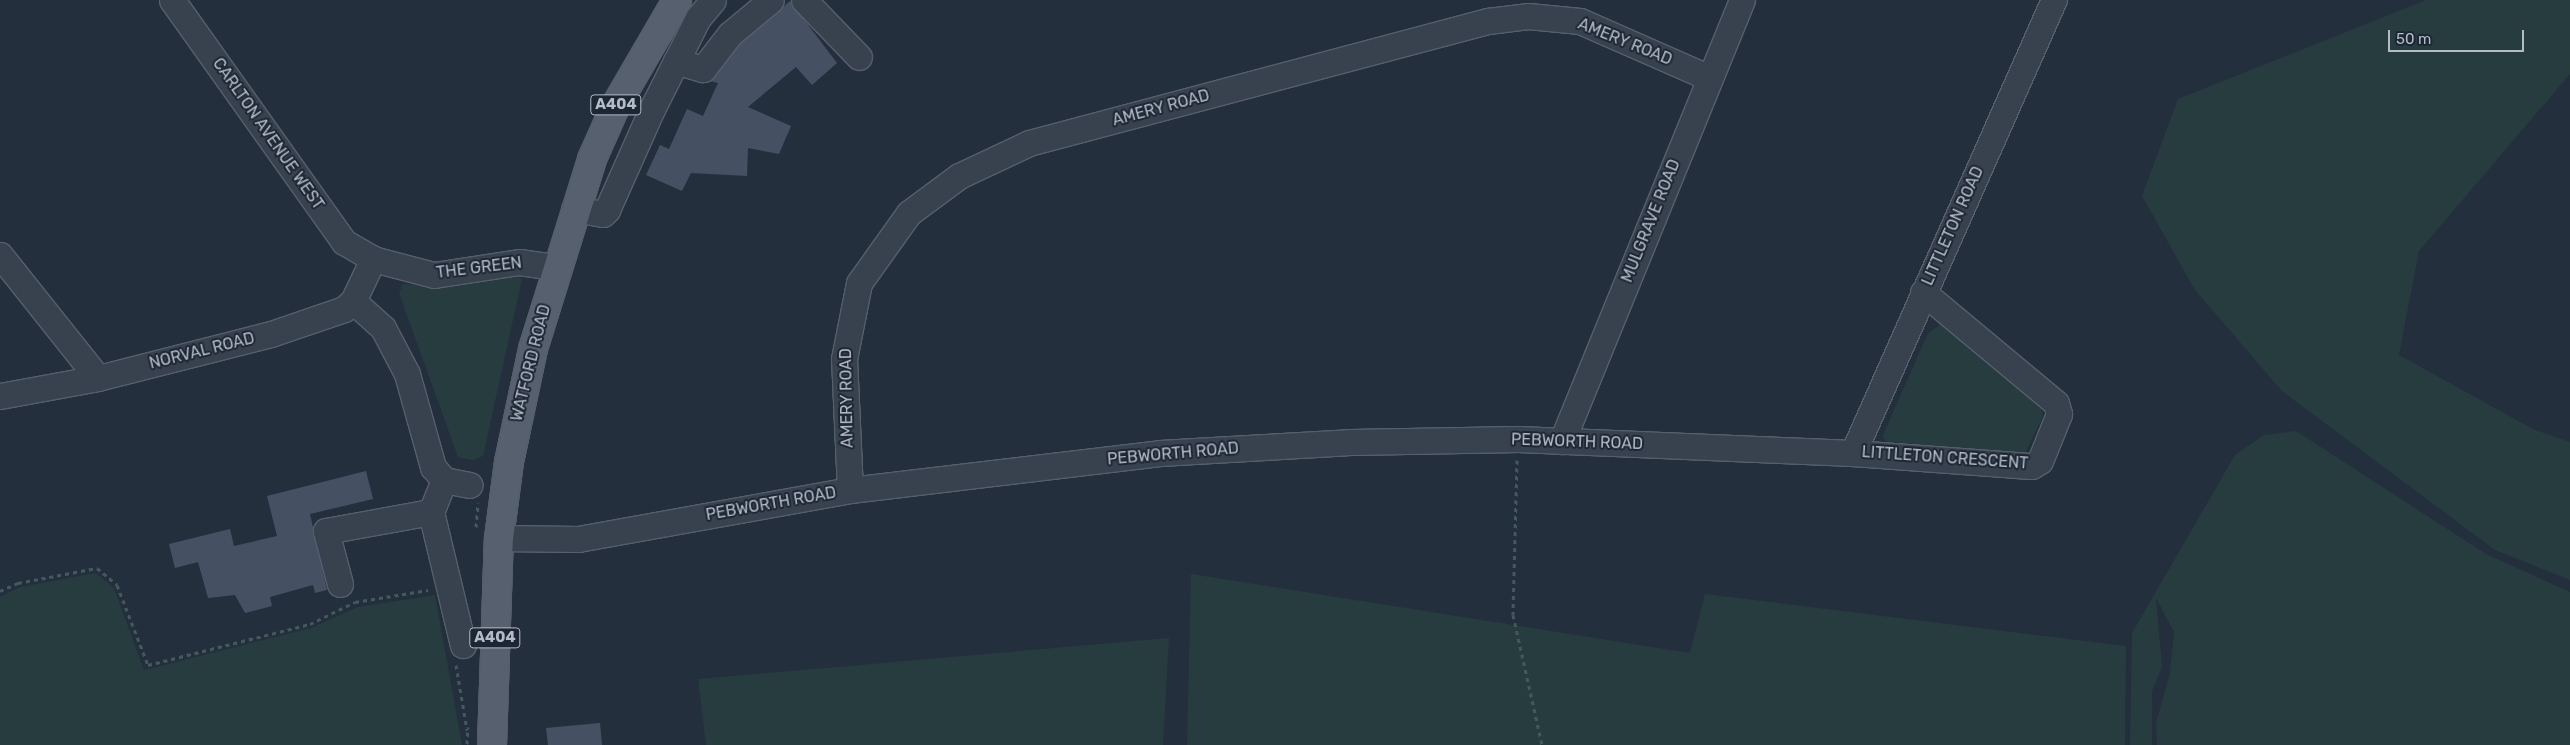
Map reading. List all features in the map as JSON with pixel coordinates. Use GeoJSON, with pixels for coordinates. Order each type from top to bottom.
{"type":"FeatureCollection","features":[{"type":"Feature","properties":{"kind":"main road","name":"WATFORD ROAD"},"geometry":{"type":"LineString","coordinates":[[492,745],[499,538],[520,400],[556,267],[574,210],[616,105],[670,8]]}},
{"type":"Feature","properties":{"kind":"street","name":"CARLTON AVENUE WEST"},"geometry":{"type":"LineString","coordinates":[[172,0],[344,242],[373,259]]}},
{"type":"Feature","properties":{"kind":"street"},"geometry":{"type":"LineString","coordinates":[[574,210],[603,214],[607,210],[682,51],[713,0]]}},
{"type":"Feature","properties":{"kind":"street"},"geometry":{"type":"LineString","coordinates":[[670,8],[682,51],[703,68],[730,34],[771,0]]}},
{"type":"Feature","properties":{"kind":"street"},"geometry":{"type":"LineString","coordinates":[[804,0],[859,58]]}},
{"type":"Feature","properties":{"kind":"street","name":"MULGRAVE ROAD"},"geometry":{"type":"LineString","coordinates":[[1562,442],[1742,0]]}},
{"type":"Feature","properties":{"kind":"street","name":"LITTLETON ROAD"},"geometry":{"type":"LineString","coordinates":[[1852,453],[2054,0]]}},
{"type":"Feature","properties":{"kind":"street","name":"AMERY ROAD"},"geometry":{"type":"LineString","coordinates":[[850,490],[844,359],[859,283],[909,213],[959,176],[1029,143],[1488,20],[1528,16],[1580,21],[1710,78]]}},
{"type":"Feature","properties":{"kind":"street"},"geometry":{"type":"LineString","coordinates":[[0,255],[98,378]]}},
{"type":"Feature","properties":{"kind":"street","name":"THE GREEN"},"geometry":{"type":"LineString","coordinates":[[373,259],[434,276],[519,262],[556,267]]}},
{"type":"Feature","properties":{"kind":"street"},"geometry":{"type":"LineString","coordinates":[[373,259],[353,301],[384,328],[407,374],[433,467],[444,480],[470,485]]}},
{"type":"Feature","properties":{"kind":"street","name":"LITTLETON CRESCENT"},"geometry":{"type":"LineString","coordinates":[[1852,453],[2032,466],[2040,461],[2059,414],[2056,403],[1923,292]]}},
{"type":"Feature","properties":{"kind":"street","name":"NORVAL ROAD"},"geometry":{"type":"LineString","coordinates":[[0,396],[98,378],[271,334],[344,309],[353,301]]}},
{"type":"Feature","properties":{"kind":"street","name":"PEBWORTH ROAD"},"geometry":{"type":"LineString","coordinates":[[499,538],[578,539],[850,490],[1160,453],[1351,442],[1518,439],[1852,453]]}},
{"type":"Feature","properties":{"kind":"street"},"geometry":{"type":"LineString","coordinates":[[444,480],[431,512],[449,587],[459,653]]}},
{"type":"Feature","properties":{"kind":"street"},"geometry":{"type":"LineString","coordinates":[[340,584],[326,531],[431,512]]}},
{"type":"Feature","properties":{"kind":"path"},"geometry":{"type":"LineString","coordinates":[[1518,439],[1512,615],[1542,745]]}},
{"type":"Feature","properties":{"kind":"path"},"geometry":{"type":"LineString","coordinates":[[0,591],[18,583],[97,568],[117,585],[148,665],[310,624],[355,602],[449,587]]}},
{"type":"Feature","properties":{"kind":"path"},"geometry":{"type":"LineString","coordinates":[[459,653],[468,730]]}},
{"type":"Feature","properties":{"kind":"green space"},"geometry":{"type":"Polygon","coordinates":[[[2426,0],[2570,0],[2570,74],[2419,251],[2399,355],[2533,429],[2570,442],[2570,580],[2495,550],[2282,391],[2195,290],[2142,196],[2178,99],[2426,0]]]}},
{"type":"Feature","properties":{"kind":"green space"},"geometry":{"type":"Polygon","coordinates":[[[514,275],[522,279],[483,456],[473,460],[458,457],[399,293],[403,284],[459,286],[514,275]]]}},
{"type":"Feature","properties":{"kind":"green space"},"geometry":{"type":"Polygon","coordinates":[[[1941,324],[2041,408],[2043,416],[2024,456],[1885,441],[1883,435],[1928,333],[1941,324]]]}},
{"type":"Feature","properties":{"kind":"green space"},"geometry":{"type":"Polygon","coordinates":[[[2296,431],[2486,554],[2570,592],[2570,745],[2157,745],[2156,723],[2170,673],[2174,632],[2156,598],[2162,667],[2152,691],[2152,745],[2130,745],[2132,633],[2235,455],[2264,435],[2296,431]]]}},
{"type":"Feature","properties":{"kind":"green space"},"geometry":{"type":"Polygon","coordinates":[[[96,573],[114,588],[144,670],[311,628],[358,607],[435,595],[462,745],[0,745],[0,597],[20,587],[96,573]]]}},
{"type":"Feature","properties":{"kind":"green space"},"geometry":{"type":"Polygon","coordinates":[[[1191,574],[1690,653],[1705,594],[2126,646],[2125,745],[1187,745],[1191,574]]]}},
{"type":"Feature","properties":{"kind":"green space"},"geometry":{"type":"Polygon","coordinates":[[[1169,638],[1163,745],[706,745],[698,679],[1169,638]]]}},
{"type":"Feature","properties":{"kind":"building"},"geometry":{"type":"Polygon","coordinates":[[[790,1],[837,63],[812,85],[796,67],[748,107],[791,126],[779,154],[748,148],[747,176],[691,173],[682,191],[646,175],[660,145],[669,149],[687,109],[703,116],[718,83],[710,81],[740,44],[790,1]]]}},
{"type":"Feature","properties":{"kind":"building"},"geometry":{"type":"Polygon","coordinates":[[[366,471],[373,499],[310,514],[327,590],[315,593],[313,585],[270,597],[272,606],[245,613],[235,595],[208,598],[198,562],[175,568],[169,544],[230,529],[234,546],[277,536],[267,496],[366,471]]]}},
{"type":"Feature","properties":{"kind":"building"},"geometry":{"type":"Polygon","coordinates":[[[600,723],[602,745],[548,745],[546,728],[600,723]]]}}]}
